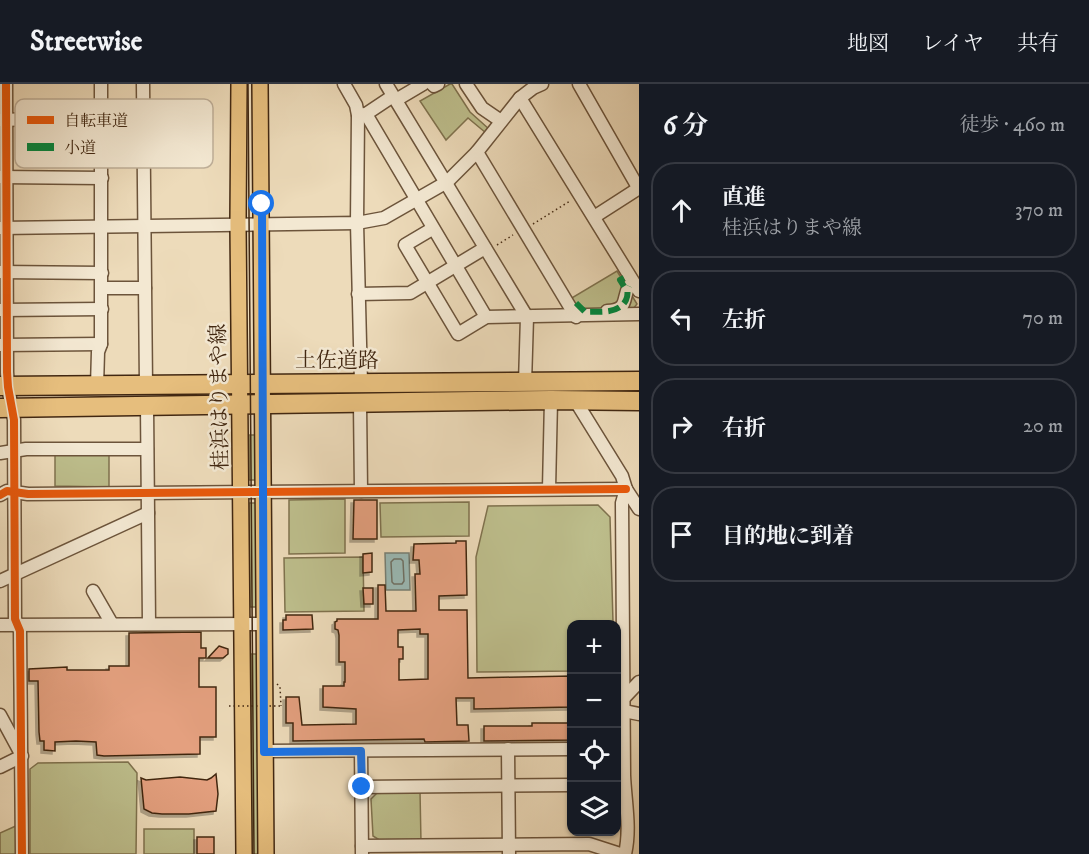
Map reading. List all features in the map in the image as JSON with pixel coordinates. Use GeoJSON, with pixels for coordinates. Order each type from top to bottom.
{"type":"FeatureCollection","features":[{"type":"Feature","properties":{"kind":"highway","name":"土佐道路"},"geometry":{"type":"LineString","coordinates":[[4,387],[639,381]]}},
{"type":"Feature","properties":{"kind":"highway","name":"土佐道路"},"geometry":{"type":"LineString","coordinates":[[5,407],[551,400],[639,401]]}},
{"type":"Feature","properties":{"kind":"main road","name":"桂浜はりまや線"},"geometry":{"type":"LineString","coordinates":[[239,84],[238,224],[244,854]]}},
{"type":"Feature","properties":{"kind":"main road","name":"桂浜はりまや線"},"geometry":{"type":"LineString","coordinates":[[260,84],[266,854]]}},
{"type":"Feature","properties":{"kind":"street"},"geometry":{"type":"LineString","coordinates":[[6,84],[3,120],[3,345],[5,407],[14,420],[15,619],[20,631],[22,854]]}},
{"type":"Feature","properties":{"kind":"street"},"geometry":{"type":"LineString","coordinates":[[143,84],[143,99]]}},
{"type":"Feature","properties":{"kind":"street"},"geometry":{"type":"LineString","coordinates":[[344,84],[486,317]]}},
{"type":"Feature","properties":{"kind":"street"},"geometry":{"type":"LineString","coordinates":[[386,84],[527,317],[525,383]]}},
{"type":"Feature","properties":{"kind":"street"},"geometry":{"type":"LineString","coordinates":[[362,115],[423,84]]}},
{"type":"Feature","properties":{"kind":"street"},"geometry":{"type":"LineString","coordinates":[[432,84],[434,86],[438,84]]}},
{"type":"Feature","properties":{"kind":"street"},"geometry":{"type":"LineString","coordinates":[[466,84],[482,108],[501,121]]}},
{"type":"Feature","properties":{"kind":"street"},"geometry":{"type":"LineString","coordinates":[[3,228],[357,223],[384,218],[447,182],[477,152],[520,98],[542,84]]}},
{"type":"Feature","properties":{"kind":"street"},"geometry":{"type":"LineString","coordinates":[[579,84],[639,188],[594,217]]}},
{"type":"Feature","properties":{"kind":"street"},"geometry":{"type":"LineString","coordinates":[[520,98],[594,217],[630,287],[625,303],[620,308],[585,312],[576,303]]}},
{"type":"Feature","properties":{"kind":"street"},"geometry":{"type":"LineString","coordinates":[[361,383],[357,223],[362,115]]}},
{"type":"Feature","properties":{"kind":"street"},"geometry":{"type":"LineString","coordinates":[[477,152],[576,317]]}},
{"type":"Feature","properties":{"kind":"street"},"geometry":{"type":"LineString","coordinates":[[97,386],[102,309],[102,168]]}},
{"type":"Feature","properties":{"kind":"street"},"geometry":{"type":"LineString","coordinates":[[144,168],[146,386]]}},
{"type":"Feature","properties":{"kind":"street"},"geometry":{"type":"LineString","coordinates":[[3,177],[102,178]]}},
{"type":"Feature","properties":{"kind":"street"},"geometry":{"type":"LineString","coordinates":[[432,229],[405,245],[458,334],[486,317],[639,314]]}},
{"type":"Feature","properties":{"kind":"street"},"geometry":{"type":"LineString","coordinates":[[358,294],[410,293],[485,248]]}},
{"type":"Feature","properties":{"kind":"street"},"geometry":{"type":"LineString","coordinates":[[3,272],[102,273]]}},
{"type":"Feature","properties":{"kind":"street"},"geometry":{"type":"LineString","coordinates":[[102,288],[145,288]]}},
{"type":"Feature","properties":{"kind":"street"},"geometry":{"type":"LineString","coordinates":[[3,310],[102,309]]}},
{"type":"Feature","properties":{"kind":"street"},"geometry":{"type":"LineString","coordinates":[[3,345],[101,344]]}},
{"type":"Feature","properties":{"kind":"street"},"geometry":{"type":"LineString","coordinates":[[549,489],[551,400]]}},
{"type":"Feature","properties":{"kind":"street"},"geometry":{"type":"LineString","coordinates":[[575,400],[622,476],[626,489],[638,503]]}},
{"type":"Feature","properties":{"kind":"street"},"geometry":{"type":"LineString","coordinates":[[360,404],[361,491]]}},
{"type":"Feature","properties":{"kind":"street"},"geometry":{"type":"LineString","coordinates":[[147,406],[149,624]]}},
{"type":"Feature","properties":{"kind":"street"},"geometry":{"type":"LineString","coordinates":[[0,453],[147,449]]}},
{"type":"Feature","properties":{"kind":"street"},"geometry":{"type":"LineString","coordinates":[[0,495],[7,491],[28,494],[626,489]]}},
{"type":"Feature","properties":{"kind":"street"},"geometry":{"type":"LineString","coordinates":[[621,734],[623,705],[622,503],[626,489]]}},
{"type":"Feature","properties":{"kind":"street"},"geometry":{"type":"LineString","coordinates":[[0,581],[148,513]]}},
{"type":"Feature","properties":{"kind":"street"},"geometry":{"type":"LineString","coordinates":[[93,591],[112,624]]}},
{"type":"Feature","properties":{"kind":"street"},"geometry":{"type":"LineString","coordinates":[[0,625],[264,624]]}},
{"type":"Feature","properties":{"kind":"street"},"geometry":{"type":"LineString","coordinates":[[623,705],[639,682]]}},
{"type":"Feature","properties":{"kind":"street"},"geometry":{"type":"LineString","coordinates":[[623,705],[639,714]]}},
{"type":"Feature","properties":{"kind":"street"},"geometry":{"type":"LineString","coordinates":[[0,715],[22,756]]}},
{"type":"Feature","properties":{"kind":"street"},"geometry":{"type":"LineString","coordinates":[[508,749],[508,850]]}},
{"type":"Feature","properties":{"kind":"street"},"geometry":{"type":"LineString","coordinates":[[264,752],[567,749]]}},
{"type":"Feature","properties":{"kind":"street"},"geometry":{"type":"LineString","coordinates":[[361,751],[362,850],[508,850],[589,844],[620,854]]}},
{"type":"Feature","properties":{"kind":"street"},"geometry":{"type":"LineString","coordinates":[[0,767],[22,756]]}},
{"type":"Feature","properties":{"kind":"street"},"geometry":{"type":"LineString","coordinates":[[362,787],[567,785]]}},
{"type":"Feature","properties":{"kind":"street"},"geometry":{"type":"LineString","coordinates":[[621,786],[639,789]]}},
{"type":"Feature","properties":{"kind":"street"},"geometry":{"type":"LineString","coordinates":[[621,786],[627,798],[625,854]]}},
{"type":"Feature","properties":{"kind":"path"},"geometry":{"type":"LineString","coordinates":[[230,706],[280,706],[280,687]]}},
{"type":"Feature","properties":{"kind":"green space"},"geometry":{"type":"Polygon","coordinates":[[[450,84],[470,112],[489,129],[486,133],[468,118],[446,140],[420,101],[450,84]]]}},
{"type":"Feature","properties":{"kind":"green space"},"geometry":{"type":"Polygon","coordinates":[[[617,271],[637,304],[633,309],[576,310],[570,299],[617,271]]]}},
{"type":"Feature","properties":{"kind":"green space"},"geometry":{"type":"Polygon","coordinates":[[[249,435],[258,435],[258,480],[249,480],[249,435]]]}},
{"type":"Feature","properties":{"kind":"green space"},"geometry":{"type":"Polygon","coordinates":[[[55,452],[109,453],[109,487],[55,486],[55,452]]]}},
{"type":"Feature","properties":{"kind":"green space"},"geometry":{"type":"Polygon","coordinates":[[[345,499],[345,553],[289,554],[289,500],[345,499]]]}},
{"type":"Feature","properties":{"kind":"green space"},"geometry":{"type":"Polygon","coordinates":[[[469,502],[469,536],[381,537],[380,503],[469,502]]]}},
{"type":"Feature","properties":{"kind":"green space"},"geometry":{"type":"Polygon","coordinates":[[[249,503],[258,503],[258,607],[250,607],[249,503]]]}},
{"type":"Feature","properties":{"kind":"green space"},"geometry":{"type":"Polygon","coordinates":[[[598,505],[610,517],[613,620],[567,620],[567,671],[477,672],[476,557],[488,506],[598,505]]]}},
{"type":"Feature","properties":{"kind":"green space"},"geometry":{"type":"Polygon","coordinates":[[[363,557],[364,611],[285,612],[284,558],[363,557]]]}},
{"type":"Feature","properties":{"kind":"green space"},"geometry":{"type":"Polygon","coordinates":[[[251,654],[259,654],[261,854],[252,854],[251,654]]]}},
{"type":"Feature","properties":{"kind":"green space"},"geometry":{"type":"Polygon","coordinates":[[[128,762],[137,773],[136,854],[30,854],[30,769],[38,763],[128,762]]]}},
{"type":"Feature","properties":{"kind":"green space"},"geometry":{"type":"Polygon","coordinates":[[[379,791],[420,791],[421,842],[381,841],[373,836],[371,799],[379,791]]]}},
{"type":"Feature","properties":{"kind":"green space"},"geometry":{"type":"Polygon","coordinates":[[[18,825],[18,854],[0,854],[0,833],[18,825]]]}},
{"type":"Feature","properties":{"kind":"green space"},"geometry":{"type":"Polygon","coordinates":[[[144,829],[194,829],[194,854],[144,854],[144,829]]]}},
{"type":"Feature","properties":{"kind":"water"},"geometry":{"type":"Polygon","coordinates":[[[385,553],[409,553],[410,590],[386,590],[385,553]]]}},
{"type":"Feature","properties":{"kind":"building"},"geometry":{"type":"Polygon","coordinates":[[[354,500],[377,500],[377,539],[353,539],[354,500]]]}},
{"type":"Feature","properties":{"kind":"building"},"geometry":{"type":"Polygon","coordinates":[[[466,541],[467,595],[439,596],[439,610],[467,610],[468,678],[567,676],[567,707],[474,709],[474,698],[456,698],[457,725],[468,725],[469,741],[425,742],[424,739],[293,741],[293,723],[286,723],[286,697],[299,697],[302,725],[356,724],[356,709],[323,707],[323,686],[344,686],[345,682],[345,662],[339,662],[339,635],[338,630],[335,629],[335,622],[337,619],[378,619],[378,585],[385,585],[386,611],[416,611],[415,574],[420,574],[419,560],[413,560],[414,544],[466,541]],[[420,629],[398,630],[398,647],[403,647],[403,659],[399,659],[399,680],[428,679],[428,634],[420,634],[420,629]]]}},
{"type":"Feature","properties":{"kind":"building"},"geometry":{"type":"Polygon","coordinates":[[[372,553],[372,572],[363,573],[363,554],[372,553]]]}},
{"type":"Feature","properties":{"kind":"building"},"geometry":{"type":"Polygon","coordinates":[[[363,588],[373,588],[373,604],[364,604],[363,588]]]}},
{"type":"Feature","properties":{"kind":"building"},"geometry":{"type":"Polygon","coordinates":[[[286,615],[312,615],[313,629],[283,630],[283,620],[286,620],[286,615]]]}},
{"type":"Feature","properties":{"kind":"building"},"geometry":{"type":"Polygon","coordinates":[[[201,632],[201,648],[206,648],[206,658],[199,658],[199,687],[216,687],[216,737],[200,737],[200,754],[104,756],[97,755],[96,742],[76,741],[55,742],[55,751],[44,750],[44,741],[40,741],[39,732],[38,681],[29,681],[29,669],[67,667],[67,670],[109,670],[109,666],[129,666],[129,633],[201,632]]]}},
{"type":"Feature","properties":{"kind":"building"},"geometry":{"type":"Polygon","coordinates":[[[219,646],[228,649],[228,654],[223,658],[208,658],[219,646]]]}},
{"type":"Feature","properties":{"kind":"building"},"geometry":{"type":"Polygon","coordinates":[[[532,723],[567,723],[567,740],[484,741],[484,726],[532,726],[532,723]]]}},
{"type":"Feature","properties":{"kind":"building"},"geometry":{"type":"Polygon","coordinates":[[[216,774],[218,794],[216,811],[162,814],[144,809],[141,778],[146,780],[180,777],[207,780],[216,774]]]}},
{"type":"Feature","properties":{"kind":"building"},"geometry":{"type":"Polygon","coordinates":[[[197,837],[214,837],[214,854],[197,854],[197,837]]]}},
{"type":"Feature","properties":{"kind":"tram line"},"geometry":{"type":"LineString","coordinates":[[248,84],[254,854]]}},
{"type":"Feature","properties":{"kind":"marked path"},"geometry":{"type":"LineString","coordinates":[[624,278],[620,280],[627,291]]}},
{"type":"Feature","properties":{"kind":"marked path"},"geometry":{"type":"LineString","coordinates":[[576,303],[585,312],[613,310],[623,305],[629,286]]}},
{"type":"Feature","properties":{"kind":"cycle path"},"geometry":{"type":"LineString","coordinates":[[6,84],[7,372],[14,420],[15,619],[20,631],[22,854]]}},
{"type":"Feature","properties":{"kind":"cycle path"},"geometry":{"type":"LineString","coordinates":[[0,495],[7,491],[28,494],[626,489]]}},
{"type":"Feature","properties":{"kind":"route"},"geometry":{"type":"LineString","coordinates":[[262,204],[264,752],[361,751],[362,787]]}}]}
